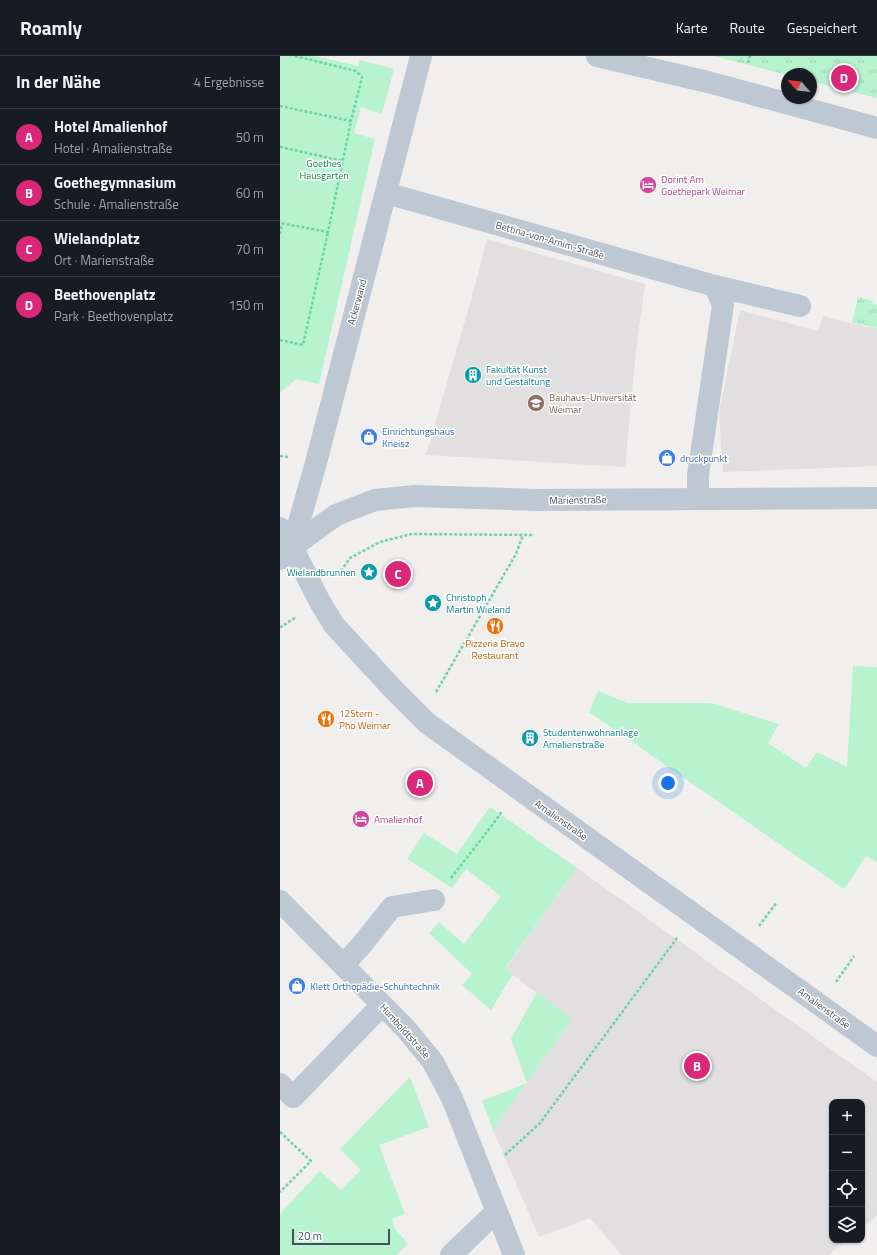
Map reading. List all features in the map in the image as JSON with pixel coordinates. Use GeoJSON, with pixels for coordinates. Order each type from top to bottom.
{"type":"FeatureCollection","features":[{"type":"Feature","properties":{"kind":"street","name":"Ackerwand"},"geometry":{"type":"LineString","coordinates":[[286,553],[317,459],[421,56]]}},
{"type":"Feature","properties":{"kind":"street"},"geometry":{"type":"LineString","coordinates":[[597,56],[708,82],[877,128]]}},
{"type":"Feature","properties":{"kind":"street","name":"Bettina-von-Arnim-Straße"},"geometry":{"type":"LineString","coordinates":[[386,193],[715,286],[800,306]]}},
{"type":"Feature","properties":{"kind":"street"},"geometry":{"type":"LineString","coordinates":[[698,499],[698,476],[723,305],[715,286]]}},
{"type":"Feature","properties":{"kind":"street","name":"Marienstraße"},"geometry":{"type":"LineString","coordinates":[[286,553],[336,515],[375,500],[415,496],[537,500],[877,498]]}},
{"type":"Feature","properties":{"kind":"street"},"geometry":{"type":"LineString","coordinates":[[855,498],[877,503]]}},
{"type":"Feature","properties":{"kind":"street","name":"Amalienstraße"},"geometry":{"type":"LineString","coordinates":[[280,528],[286,553],[334,625],[393,689],[427,723],[504,780],[694,915],[875,1040]]}},
{"type":"Feature","properties":{"kind":"street"},"geometry":{"type":"LineString","coordinates":[[342,965],[360,947],[392,907],[434,900]]}},
{"type":"Feature","properties":{"kind":"street","name":"Humboldtstraße"},"geometry":{"type":"LineString","coordinates":[[280,901],[406,1030],[433,1062],[452,1098],[514,1255]]}},
{"type":"Feature","properties":{"kind":"street"},"geometry":{"type":"LineString","coordinates":[[280,1084],[293,1098],[382,1005]]}},
{"type":"Feature","properties":{"kind":"street"},"geometry":{"type":"LineString","coordinates":[[451,1255],[496,1212]]}},
{"type":"Feature","properties":{"kind":"path"},"geometry":{"type":"LineString","coordinates":[[280,340],[303,345],[351,121],[362,77],[356,71],[295,56]]}},
{"type":"Feature","properties":{"kind":"path"},"geometry":{"type":"LineString","coordinates":[[280,106],[351,121]]}},
{"type":"Feature","properties":{"kind":"path"},"geometry":{"type":"LineString","coordinates":[[280,147],[343,161]]}},
{"type":"Feature","properties":{"kind":"path"},"geometry":{"type":"LineString","coordinates":[[280,234],[281,223],[328,232]]}},
{"type":"Feature","properties":{"kind":"path"},"geometry":{"type":"LineString","coordinates":[[320,602],[350,558],[380,542],[411,534],[534,535]]}},
{"type":"Feature","properties":{"kind":"path"},"geometry":{"type":"LineString","coordinates":[[420,716],[516,554],[523,535]]}},
{"type":"Feature","properties":{"kind":"path"},"geometry":{"type":"LineString","coordinates":[[434,900],[500,814]]}},
{"type":"Feature","properties":{"kind":"path"},"geometry":{"type":"LineString","coordinates":[[759,927],[777,902]]}},
{"type":"Feature","properties":{"kind":"path"},"geometry":{"type":"LineString","coordinates":[[480,1169],[504,1156],[540,1123],[694,915]]}},
{"type":"Feature","properties":{"kind":"path"},"geometry":{"type":"LineString","coordinates":[[832,988],[854,956]]}},
{"type":"Feature","properties":{"kind":"path"},"geometry":{"type":"LineString","coordinates":[[280,1132],[311,1161],[280,1192]]}},
{"type":"Feature","properties":{"kind":"shaded area","name":"Bauhaus-Universität Weimar"},"geometry":{"type":"Polygon","coordinates":[[[487,239],[645,284],[636,351],[625,467],[426,455],[487,239]]]}},
{"type":"Feature","properties":{"kind":"shaded area"},"geometry":{"type":"Polygon","coordinates":[[[740,310],[818,331],[823,316],[865,327],[877,328],[877,466],[723,472],[719,414],[740,310]]]}},
{"type":"Feature","properties":{"kind":"shaded area"},"geometry":{"type":"Polygon","coordinates":[[[577,868],[877,1082],[877,1215],[865,1225],[865,1099],[829,1099],[829,1243],[843,1243],[828,1255],[622,1255],[590,1218],[539,1237],[493,1130],[572,1019],[505,969],[577,868]]]}},
{"type":"Feature","properties":{"kind":"green space","name":"Goethes Hausgarten"},"geometry":{"type":"Polygon","coordinates":[[[280,56],[316,56],[358,66],[360,60],[394,69],[382,114],[361,107],[354,133],[375,139],[319,384],[296,379],[280,393],[280,56]]]}},
{"type":"Feature","properties":{"kind":"green space"},"geometry":{"type":"Polygon","coordinates":[[[714,56],[877,56],[877,98],[817,83],[817,68],[781,68],[781,73],[714,56]]]}},
{"type":"Feature","properties":{"kind":"green space"},"geometry":{"type":"Polygon","coordinates":[[[858,297],[873,301],[872,303],[877,305],[877,328],[852,323],[858,297]]]}},
{"type":"Feature","properties":{"kind":"green space"},"geometry":{"type":"Polygon","coordinates":[[[853,666],[877,667],[877,862],[866,856],[844,889],[589,712],[598,691],[628,703],[711,703],[779,724],[768,743],[806,768],[817,752],[847,767],[853,666]]]}},
{"type":"Feature","properties":{"kind":"green space"},"geometry":{"type":"Polygon","coordinates":[[[490,807],[577,868],[505,968],[513,974],[491,1010],[462,985],[472,974],[429,933],[439,922],[464,944],[501,896],[466,869],[452,888],[407,859],[424,833],[457,854],[490,807]]]}},
{"type":"Feature","properties":{"kind":"green space"},"geometry":{"type":"Polygon","coordinates":[[[537,992],[572,1019],[527,1082],[511,1039],[537,992]]]}},
{"type":"Feature","properties":{"kind":"green space"},"geometry":{"type":"Polygon","coordinates":[[[410,1077],[429,1127],[379,1145],[405,1214],[392,1219],[395,1229],[408,1244],[396,1255],[280,1255],[280,1214],[320,1171],[341,1190],[361,1170],[340,1149],[410,1077]]]}},
{"type":"Feature","properties":{"kind":"green space"},"geometry":{"type":"Polygon","coordinates":[[[526,1083],[493,1130],[482,1101],[526,1083]]]}},
{"type":"Feature","properties":{"kind":"place","name":"Beethovenplatz"},"geometry":{"type":"Point","coordinates":[844,78]}},
{"type":"Feature","properties":{"kind":"place","name":"Dorint Am Goethepark Weimar"},"geometry":{"type":"Point","coordinates":[648,185]}},
{"type":"Feature","properties":{"kind":"place","name":"Fakultät Kunst und Gestaltung"},"geometry":{"type":"Point","coordinates":[473,375]}},
{"type":"Feature","properties":{"kind":"place","name":"Bauhaus-Universität Weimar"},"geometry":{"type":"Point","coordinates":[536,403]}},
{"type":"Feature","properties":{"kind":"place","name":"Einrichtungshaus Kneisz"},"geometry":{"type":"Point","coordinates":[369,437]}},
{"type":"Feature","properties":{"kind":"place","name":"druckpunkt"},"geometry":{"type":"Point","coordinates":[667,458]}},
{"type":"Feature","properties":{"kind":"place","name":"Wielandbrunnen"},"geometry":{"type":"Point","coordinates":[369,572]}},
{"type":"Feature","properties":{"kind":"place","name":"Wielandplatz"},"geometry":{"type":"Point","coordinates":[398,574]}},
{"type":"Feature","properties":{"kind":"place","name":"Christoph Martin Wieland"},"geometry":{"type":"Point","coordinates":[433,603]}},
{"type":"Feature","properties":{"kind":"place","name":"Pizzeria Bravo Restaurant"},"geometry":{"type":"Point","coordinates":[495,626]}},
{"type":"Feature","properties":{"kind":"place","name":"12Stern - Pho Weimar"},"geometry":{"type":"Point","coordinates":[326,719]}},
{"type":"Feature","properties":{"kind":"place","name":"Studentenwohnanlage Amalienstraße"},"geometry":{"type":"Point","coordinates":[530,738]}},
{"type":"Feature","properties":{"kind":"place","name":"Hotel Amalienhof"},"geometry":{"type":"Point","coordinates":[420,783]}},
{"type":"Feature","properties":{"kind":"place","name":"Amalienhof"},"geometry":{"type":"Point","coordinates":[361,819]}},
{"type":"Feature","properties":{"kind":"place","name":"Klett Orthopädie-Schuhtechnik"},"geometry":{"type":"Point","coordinates":[297,986]}},
{"type":"Feature","properties":{"kind":"place","name":"Goethegymnasium"},"geometry":{"type":"Point","coordinates":[697,1066]}}]}
